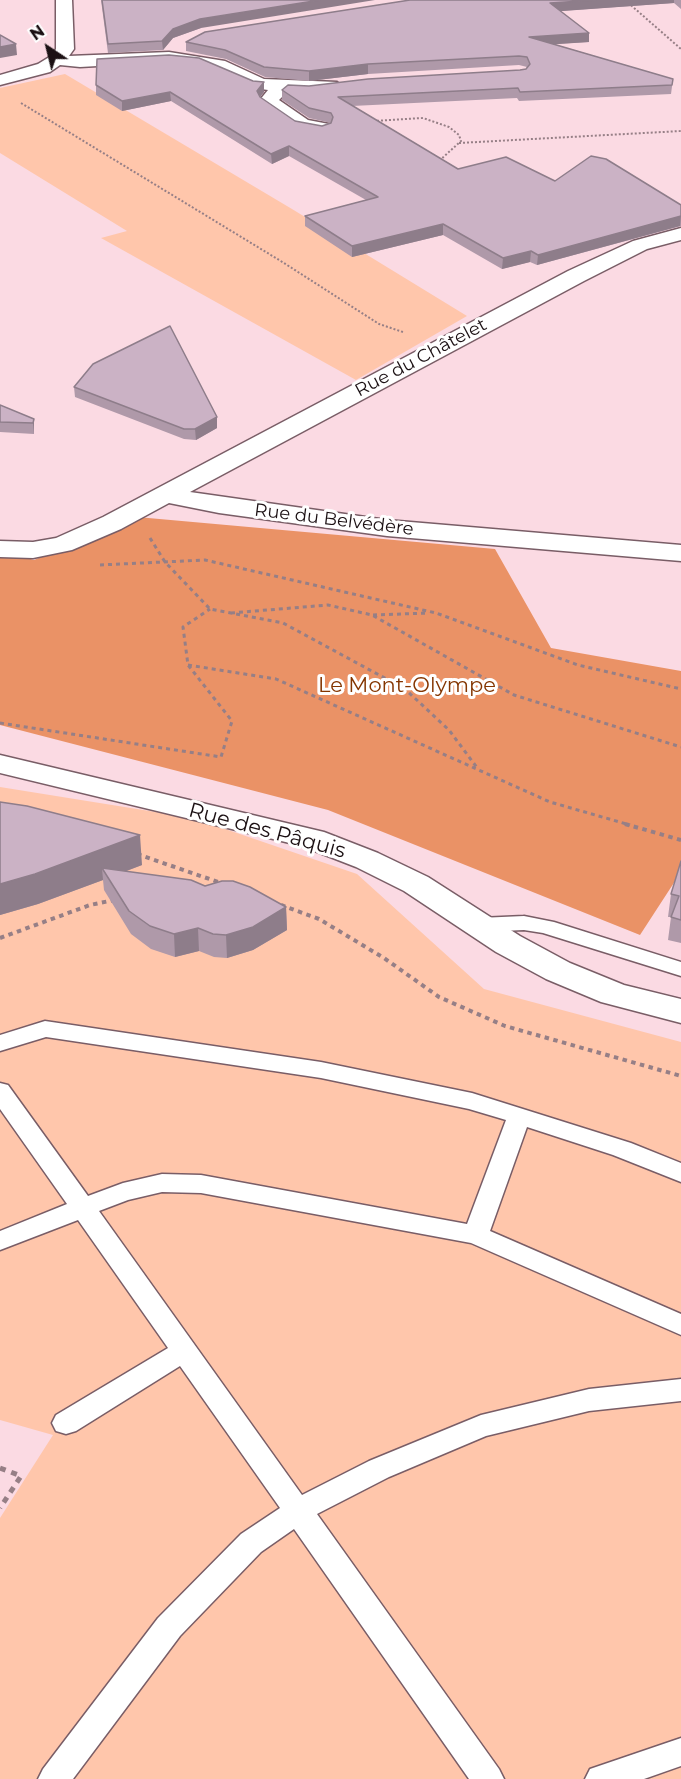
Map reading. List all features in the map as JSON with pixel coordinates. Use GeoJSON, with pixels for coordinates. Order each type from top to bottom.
{"type":"FeatureCollection","features":[{"type":"Feature","properties":{"kind":"street"},"geometry":{"type":"LineString","coordinates":[[0,80],[44,68],[57,60],[65,49],[64,0]]}},
{"type":"Feature","properties":{"kind":"street"},"geometry":{"type":"LineString","coordinates":[[57,60],[80,62],[175,51],[219,65],[261,84],[309,88],[344,84]]}},
{"type":"Feature","properties":{"kind":"street"},"geometry":{"type":"LineString","coordinates":[[281,87],[268,101],[303,125],[322,128]]}},
{"type":"Feature","properties":{"kind":"street","name":"Rue du Châtelet"},"geometry":{"type":"LineString","coordinates":[[165,495],[576,276],[640,245],[681,234]]}},
{"type":"Feature","properties":{"kind":"street"},"geometry":{"type":"LineString","coordinates":[[0,549],[33,550],[63,544],[112,524],[165,495]]}},
{"type":"Feature","properties":{"kind":"street","name":"Rue du Belvédère"},"geometry":{"type":"LineString","coordinates":[[165,495],[219,505],[387,528],[681,553]]}},
{"type":"Feature","properties":{"kind":"street"},"geometry":{"type":"LineString","coordinates":[[633,549],[681,543]]}},
{"type":"Feature","properties":{"kind":"street","name":"Rue des Pâquis"},"geometry":{"type":"LineString","coordinates":[[0,764],[312,839],[367,860],[416,884],[558,972],[613,994],[681,1011]]}},
{"type":"Feature","properties":{"kind":"lane"},"geometry":{"type":"LineString","coordinates":[[479,925],[524,923],[546,927],[681,969]]}},
{"type":"Feature","properties":{"kind":"lane"},"geometry":{"type":"LineString","coordinates":[[0,1043],[45,1029],[321,1070],[472,1101],[622,1149],[681,1173]]}},
{"type":"Feature","properties":{"kind":"lane"},"geometry":{"type":"LineString","coordinates":[[0,1091],[488,1779]]}},
{"type":"Feature","properties":{"kind":"lane"},"geometry":{"type":"LineString","coordinates":[[476,1235],[519,1116]]}},
{"type":"Feature","properties":{"kind":"lane"},"geometry":{"type":"LineString","coordinates":[[0,1241],[123,1192],[162,1183],[201,1184],[476,1235],[681,1325]]}},
{"type":"Feature","properties":{"kind":"lane"},"geometry":{"type":"LineString","coordinates":[[66,1423],[184,1352]]}},
{"type":"Feature","properties":{"kind":"lane"},"geometry":{"type":"LineString","coordinates":[[54,1779],[169,1627],[251,1543],[297,1511],[379,1469],[481,1426],[590,1400],[681,1390]]}},
{"type":"Feature","properties":{"kind":"lane"},"geometry":{"type":"LineString","coordinates":[[601,1779],[681,1752]]}},
{"type":"Feature","properties":{"kind":"path"},"geometry":{"type":"LineString","coordinates":[[625,0],[681,49]]}},
{"type":"Feature","properties":{"kind":"path"},"geometry":{"type":"LineString","coordinates":[[20,103],[284,263],[379,324],[443,346]]}},
{"type":"Feature","properties":{"kind":"path"},"geometry":{"type":"LineString","coordinates":[[322,128],[405,118],[423,118],[439,122],[459,135],[461,141],[438,162]]}},
{"type":"Feature","properties":{"kind":"path"},"geometry":{"type":"LineString","coordinates":[[459,143],[681,131]]}},
{"type":"Feature","properties":{"kind":"path"},"geometry":{"type":"LineString","coordinates":[[98,565],[206,560],[436,613],[578,665],[681,689]]}},
{"type":"Feature","properties":{"kind":"path"},"geometry":{"type":"LineString","coordinates":[[165,562],[210,609],[284,623],[405,689],[449,730],[478,770]]}},
{"type":"Feature","properties":{"kind":"path"},"geometry":{"type":"LineString","coordinates":[[231,613],[328,605],[372,615],[436,613]]}},
{"type":"Feature","properties":{"kind":"path"},"geometry":{"type":"LineString","coordinates":[[0,723],[221,758],[232,721],[188,665],[183,627],[210,609]]}},
{"type":"Feature","properties":{"kind":"path"},"geometry":{"type":"LineString","coordinates":[[372,615],[514,695],[681,747]]}},
{"type":"Feature","properties":{"kind":"path"},"geometry":{"type":"LineString","coordinates":[[188,665],[276,679],[550,802],[681,840]]}},
{"type":"Feature","properties":{"kind":"path"},"geometry":{"type":"LineString","coordinates":[[132,852],[231,887]]}},
{"type":"Feature","properties":{"kind":"path"},"geometry":{"type":"LineString","coordinates":[[0,938],[90,905],[124,898]]}},
{"type":"Feature","properties":{"kind":"path"},"geometry":{"type":"LineString","coordinates":[[275,903],[319,919],[384,958],[439,997],[506,1026],[681,1076]]}},
{"type":"Feature","properties":{"kind":"path"},"geometry":{"type":"LineString","coordinates":[[0,1468],[21,1476],[0,1508]]}},
{"type":"Feature","properties":{"kind":"shaded area"},"geometry":{"type":"Polygon","coordinates":[[[65,74],[467,316],[356,380],[101,238],[127,231],[0,153],[0,88],[65,74]]]}},
{"type":"Feature","properties":{"kind":"shaded area"},"geometry":{"type":"Polygon","coordinates":[[[0,787],[193,818],[357,874],[484,989],[681,1042],[681,1779],[0,1779],[0,1518],[53,1435],[0,1420],[0,787]]]}},
{"type":"Feature","properties":{"kind":"green space","name":"Le Mont-Olympe"},"geometry":{"type":"Polygon","coordinates":[[[137,517],[495,549],[551,648],[681,671],[681,875],[640,935],[328,810],[0,725],[0,550],[34,560],[137,517]]]}},
{"type":"Feature","properties":{"kind":"building"},"geometry":{"type":"Polygon","coordinates":[[[102,0],[320,0],[200,19],[173,29],[162,41],[108,44],[102,0]]]}},
{"type":"Feature","properties":{"kind":"building"},"geometry":{"type":"Polygon","coordinates":[[[410,0],[596,0],[550,3],[589,33],[529,37],[673,79],[672,85],[520,92],[518,88],[338,97],[458,169],[506,157],[555,181],[591,156],[606,159],[681,205],[681,216],[538,255],[531,251],[503,258],[443,224],[352,246],[305,216],[378,197],[289,146],[271,154],[170,92],[122,101],[96,85],[97,59],[169,55],[199,58],[253,81],[264,82],[257,91],[260,97],[295,121],[322,126],[331,123],[333,117],[331,113],[309,108],[282,90],[288,85],[309,86],[368,79],[520,70],[526,69],[530,64],[527,57],[519,56],[368,64],[309,71],[264,67],[225,50],[186,42],[205,32],[410,0]]]}},
{"type":"Feature","properties":{"kind":"building"},"geometry":{"type":"Polygon","coordinates":[[[0,35],[16,44],[0,47],[0,35]]]}},
{"type":"Feature","properties":{"kind":"building"},"geometry":{"type":"Polygon","coordinates":[[[170,326],[217,417],[195,429],[184,429],[74,387],[93,364],[170,326]]]}},
{"type":"Feature","properties":{"kind":"building"},"geometry":{"type":"Polygon","coordinates":[[[0,405],[34,419],[33,423],[0,422],[0,405]]]}},
{"type":"Feature","properties":{"kind":"building"},"geometry":{"type":"Polygon","coordinates":[[[0,802],[27,806],[140,835],[35,874],[0,884],[0,802]]]}},
{"type":"Feature","properties":{"kind":"building"},"geometry":{"type":"Polygon","coordinates":[[[681,861],[681,920],[671,917],[679,896],[671,894],[681,861]]]}},
{"type":"Feature","properties":{"kind":"building"},"geometry":{"type":"Polygon","coordinates":[[[102,868],[191,880],[205,886],[222,881],[233,881],[250,887],[286,907],[253,927],[226,935],[213,934],[198,928],[174,934],[150,926],[129,911],[102,868]]]}}]}
